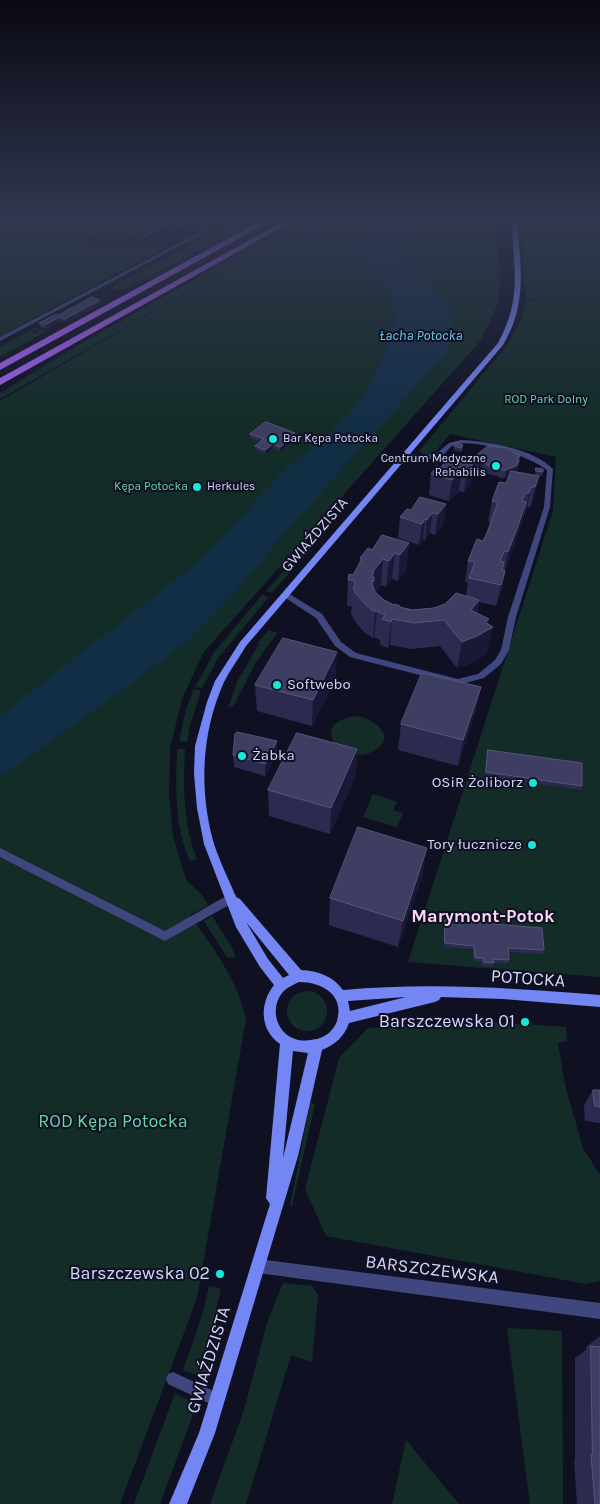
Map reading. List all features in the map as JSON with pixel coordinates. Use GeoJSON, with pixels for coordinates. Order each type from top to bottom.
{"type":"FeatureCollection","features":[{"type":"Feature","properties":{"kind":"main road"},"geometry":{"type":"LineString","coordinates":[[0,367],[146,287]]}},
{"type":"Feature","properties":{"kind":"main road"},"geometry":{"type":"LineString","coordinates":[[0,382],[170,287]]}},
{"type":"Feature","properties":{"kind":"street","name":"GWIAŹDZISTA"},"geometry":{"type":"LineString","coordinates":[[281,985],[264,963],[242,927],[232,898],[208,844],[199,774],[200,746],[209,711],[220,681],[243,644],[501,344],[509,332],[519,287]]}},
{"type":"Feature","properties":{"kind":"street","name":"GWIAŹDZISTA"},"geometry":{"type":"LineString","coordinates":[[232,898],[298,976]]}},
{"type":"Feature","properties":{"kind":"street"},"geometry":{"type":"LineString","coordinates":[[298,976],[315,977],[330,984],[341,996],[344,1007],[344,1018],[341,1026],[332,1038],[317,1046],[302,1047],[287,1042],[277,1035],[271,1025],[268,1013],[271,998],[281,985],[298,976]]}},
{"type":"Feature","properties":{"kind":"street","name":"POTOCKA"},"geometry":{"type":"LineString","coordinates":[[341,996],[398,991],[455,991],[600,1001]]}},
{"type":"Feature","properties":{"kind":"street","name":"POTOCKA"},"geometry":{"type":"LineString","coordinates":[[344,1018],[455,991]]}},
{"type":"Feature","properties":{"kind":"street","name":"GWIAŹDZISTA"},"geometry":{"type":"LineString","coordinates":[[270,1224],[287,1042]]}},
{"type":"Feature","properties":{"kind":"street","name":"GWIAŹDZISTA"},"geometry":{"type":"LineString","coordinates":[[178,1504],[207,1433],[258,1266],[291,1156],[317,1046]]}},
{"type":"Feature","properties":{"kind":"street","name":"BARSZCZEWSKA"},"geometry":{"type":"LineString","coordinates":[[258,1266],[600,1311]]}},
{"type":"Feature","properties":{"kind":"lane"},"geometry":{"type":"LineString","coordinates":[[0,339],[99,287]]}},
{"type":"Feature","properties":{"kind":"lane"},"geometry":{"type":"LineString","coordinates":[[285,595],[319,616],[338,644],[360,658],[458,682],[481,676],[498,662],[505,650],[512,617],[547,507],[550,469],[546,464],[526,454],[467,441],[451,443],[438,456],[404,455]]}},
{"type":"Feature","properties":{"kind":"lane"},"geometry":{"type":"LineString","coordinates":[[0,852],[165,936],[232,898]]}},
{"type":"Feature","properties":{"kind":"lane"},"geometry":{"type":"LineString","coordinates":[[173,1379],[217,1400]]}},
{"type":"Feature","properties":{"kind":"green space"},"geometry":{"type":"Polygon","coordinates":[[[0,287],[91,287],[0,336],[0,287]]]}},
{"type":"Feature","properties":{"kind":"green space"},"geometry":{"type":"Polygon","coordinates":[[[128,287],[111,290],[113,289],[111,288],[128,287]]]}},
{"type":"Feature","properties":{"kind":"green space"},"geometry":{"type":"Polygon","coordinates":[[[181,287],[195,287],[0,399],[0,393],[80,344],[181,287]]]}},
{"type":"Feature","properties":{"kind":"green space","name":"Kępa Potocka"},"geometry":{"type":"Polygon","coordinates":[[[196,287],[499,287],[498,303],[481,340],[203,653],[182,699],[170,748],[169,795],[173,836],[186,880],[201,894],[208,905],[190,915],[230,977],[242,1004],[246,1019],[197,1298],[120,1504],[0,1504],[0,401],[196,287]]]}},
{"type":"Feature","properties":{"kind":"green space","name":"OSiR Żoliborz"},"geometry":{"type":"Polygon","coordinates":[[[525,287],[600,287],[600,977],[408,962],[553,511],[556,457],[450,434],[433,454],[424,455],[419,451],[505,348],[520,322],[526,301],[537,300],[526,298],[525,287]]]}},
{"type":"Feature","properties":{"kind":"green space"},"geometry":{"type":"Polygon","coordinates":[[[36,327],[40,329],[31,332],[35,333],[42,329],[47,331],[0,357],[0,347],[36,327]]]}},
{"type":"Feature","properties":{"kind":"green space"},"geometry":{"type":"Polygon","coordinates":[[[326,522],[332,524],[272,593],[266,591],[326,522]]]}},
{"type":"Feature","properties":{"kind":"green space"},"geometry":{"type":"Polygon","coordinates":[[[262,595],[269,597],[218,658],[202,688],[195,687],[215,651],[262,595]]]}},
{"type":"Feature","properties":{"kind":"green space"},"geometry":{"type":"Polygon","coordinates":[[[269,630],[277,633],[256,662],[234,705],[228,708],[237,682],[259,644],[257,643],[269,630]]]}},
{"type":"Feature","properties":{"kind":"green space"},"geometry":{"type":"Polygon","coordinates":[[[194,689],[201,691],[190,725],[187,742],[179,741],[186,709],[194,689]]]}},
{"type":"Feature","properties":{"kind":"green space"},"geometry":{"type":"Polygon","coordinates":[[[357,716],[377,725],[384,735],[381,746],[374,751],[362,755],[350,754],[341,749],[334,742],[331,734],[334,726],[342,720],[357,716]]]}},
{"type":"Feature","properties":{"kind":"green space"},"geometry":{"type":"Polygon","coordinates":[[[177,749],[185,749],[185,805],[189,833],[197,859],[190,861],[181,834],[177,806],[177,749]]]}},
{"type":"Feature","properties":{"kind":"green space"},"geometry":{"type":"Polygon","coordinates":[[[373,794],[397,802],[393,810],[403,813],[397,827],[363,817],[373,794]]]}},
{"type":"Feature","properties":{"kind":"green space"},"geometry":{"type":"Polygon","coordinates":[[[212,916],[232,947],[235,958],[227,957],[204,921],[212,916]]]}},
{"type":"Feature","properties":{"kind":"green space"},"geometry":{"type":"Polygon","coordinates":[[[307,991],[321,997],[327,1011],[321,1025],[307,1031],[293,1025],[287,1011],[293,997],[307,991]]]}},
{"type":"Feature","properties":{"kind":"green space"},"geometry":{"type":"Polygon","coordinates":[[[466,1020],[566,1027],[567,1041],[558,1043],[565,1085],[583,1148],[600,1175],[600,1281],[586,1284],[326,1236],[305,1189],[339,1058],[368,1028],[466,1020]]]}},
{"type":"Feature","properties":{"kind":"green space"},"geometry":{"type":"Polygon","coordinates":[[[310,1103],[315,1104],[292,1206],[290,1206],[310,1103]]]}},
{"type":"Feature","properties":{"kind":"green space"},"geometry":{"type":"Polygon","coordinates":[[[283,1283],[312,1286],[318,1295],[312,1362],[291,1355],[246,1504],[210,1504],[244,1410],[267,1323],[283,1283]]]}},
{"type":"Feature","properties":{"kind":"green space"},"geometry":{"type":"Polygon","coordinates":[[[209,1286],[221,1289],[214,1318],[208,1373],[204,1378],[183,1370],[202,1316],[209,1286]]]}},
{"type":"Feature","properties":{"kind":"green space"},"geometry":{"type":"Polygon","coordinates":[[[507,1328],[562,1331],[563,1504],[530,1504],[507,1328]]]}},
{"type":"Feature","properties":{"kind":"green space"},"geometry":{"type":"Polygon","coordinates":[[[175,1393],[194,1403],[195,1409],[160,1504],[134,1504],[175,1393]]]}},
{"type":"Feature","properties":{"kind":"green space"},"geometry":{"type":"Polygon","coordinates":[[[406,1440],[459,1504],[392,1504],[406,1440]]]}},
{"type":"Feature","properties":{"kind":"water","name":"Łacha Potocka"},"geometry":{"type":"Polygon","coordinates":[[[387,287],[434,287],[451,309],[450,346],[446,353],[274,545],[244,583],[185,643],[0,777],[0,716],[194,565],[225,535],[281,473],[336,427],[361,400],[372,381],[395,321],[393,302],[387,287]]]}},
{"type":"Feature","properties":{"kind":"building"},"geometry":{"type":"Polygon","coordinates":[[[92,297],[100,300],[65,319],[60,317],[45,325],[39,323],[56,314],[58,315],[92,297]]]}},
{"type":"Feature","properties":{"kind":"building","name":"Bar Kępa Potocka"},"geometry":{"type":"Polygon","coordinates":[[[266,422],[295,433],[291,436],[293,437],[280,447],[273,444],[265,450],[255,446],[264,439],[250,434],[266,422]]]}},
{"type":"Feature","properties":{"kind":"building"},"geometry":{"type":"Polygon","coordinates":[[[456,443],[463,445],[461,448],[454,446],[456,443]]]}},
{"type":"Feature","properties":{"kind":"building"},"geometry":{"type":"Polygon","coordinates":[[[488,446],[508,448],[520,456],[517,457],[519,461],[516,466],[506,470],[489,466],[483,462],[478,463],[477,455],[488,446]]]}},
{"type":"Feature","properties":{"kind":"building"},"geometry":{"type":"Polygon","coordinates":[[[449,456],[474,462],[467,472],[462,470],[452,480],[431,474],[437,466],[441,467],[449,456]]]}},
{"type":"Feature","properties":{"kind":"building"},"geometry":{"type":"Polygon","coordinates":[[[536,468],[543,469],[543,472],[536,471],[536,468]]]}},
{"type":"Feature","properties":{"kind":"building"},"geometry":{"type":"Polygon","coordinates":[[[511,471],[539,476],[535,487],[531,487],[529,493],[525,493],[522,501],[526,502],[517,529],[508,552],[504,551],[500,561],[504,562],[502,570],[505,571],[501,585],[469,578],[475,562],[468,561],[477,539],[483,541],[487,533],[498,502],[492,501],[499,482],[506,483],[511,471]]]}},
{"type":"Feature","properties":{"kind":"building"},"geometry":{"type":"Polygon","coordinates":[[[420,497],[446,504],[438,514],[432,513],[422,524],[400,517],[407,509],[411,510],[420,497]]]}},
{"type":"Feature","properties":{"kind":"building"},"geometry":{"type":"Polygon","coordinates":[[[382,535],[409,543],[400,555],[395,553],[389,561],[383,559],[374,570],[372,577],[374,577],[374,581],[371,581],[375,592],[384,600],[412,610],[434,608],[445,604],[456,593],[479,600],[471,610],[489,619],[485,622],[493,627],[462,642],[444,620],[414,623],[392,619],[391,622],[382,619],[385,615],[377,611],[375,612],[367,606],[356,594],[353,587],[355,587],[354,580],[348,580],[349,574],[353,575],[362,559],[360,558],[368,548],[372,550],[382,535]]]}},
{"type":"Feature","properties":{"kind":"building"},"geometry":{"type":"Polygon","coordinates":[[[283,638],[337,652],[313,700],[255,685],[283,638]]]}},
{"type":"Feature","properties":{"kind":"building"},"geometry":{"type":"Polygon","coordinates":[[[422,673],[481,687],[463,740],[401,724],[422,673]]]}},
{"type":"Feature","properties":{"kind":"building"},"geometry":{"type":"Polygon","coordinates":[[[237,732],[277,741],[265,764],[233,755],[235,734],[237,732]]]}},
{"type":"Feature","properties":{"kind":"building"},"geometry":{"type":"Polygon","coordinates":[[[297,733],[357,749],[331,808],[268,790],[297,733]]]}},
{"type":"Feature","properties":{"kind":"building"},"geometry":{"type":"Polygon","coordinates":[[[488,750],[582,763],[582,786],[486,772],[488,750]]]}},
{"type":"Feature","properties":{"kind":"building"},"geometry":{"type":"Polygon","coordinates":[[[358,827],[427,848],[403,921],[330,898],[358,827]]]}},
{"type":"Feature","properties":{"kind":"building"},"geometry":{"type":"Polygon","coordinates":[[[445,920],[542,928],[544,950],[508,948],[509,960],[493,959],[494,963],[484,962],[483,958],[475,958],[474,946],[445,943],[445,920]]]}},
{"type":"Feature","properties":{"kind":"building"},"geometry":{"type":"Polygon","coordinates":[[[593,1090],[600,1090],[600,1107],[595,1106],[593,1090]]]}},
{"type":"Feature","properties":{"kind":"building"},"geometry":{"type":"Polygon","coordinates":[[[591,1346],[600,1347],[600,1504],[595,1504],[591,1454],[591,1346]]]}},
{"type":"Feature","properties":{"kind":"place","name":"Bar Kępa Potocka"},"geometry":{"type":"Point","coordinates":[273,439]}},
{"type":"Feature","properties":{"kind":"place","name":"Centrum Medyczne Rehabilis"},"geometry":{"type":"Point","coordinates":[496,466]}},
{"type":"Feature","properties":{"kind":"place","name":"Herkules"},"geometry":{"type":"Point","coordinates":[197,487]}},
{"type":"Feature","properties":{"kind":"place","name":"Softwebo"},"geometry":{"type":"Point","coordinates":[277,685]}},
{"type":"Feature","properties":{"kind":"place","name":"Żabka"},"geometry":{"type":"Point","coordinates":[242,756]}},
{"type":"Feature","properties":{"kind":"place","name":"OSiR Żoliborz"},"geometry":{"type":"Point","coordinates":[533,783]}},
{"type":"Feature","properties":{"kind":"place","name":"Tory łucznicze"},"geometry":{"type":"Point","coordinates":[532,845]}},
{"type":"Feature","properties":{"kind":"place","name":"Barszczewska 01"},"geometry":{"type":"Point","coordinates":[525,1022]}},
{"type":"Feature","properties":{"kind":"place","name":"Barszczewska 02"},"geometry":{"type":"Point","coordinates":[220,1274]}},
{"type":"Feature","properties":{"kind":"district","name":"Marymont-Potok"},"geometry":{"type":"Point","coordinates":[483,917]}},
{"type":"Feature","properties":{"kind":"park label","name":"ROD Park Dolny"},"geometry":{"type":"Point","coordinates":[546,400]}},
{"type":"Feature","properties":{"kind":"park label","name":"ROD Kępa Potocka"},"geometry":{"type":"Point","coordinates":[113,1122]}}]}
